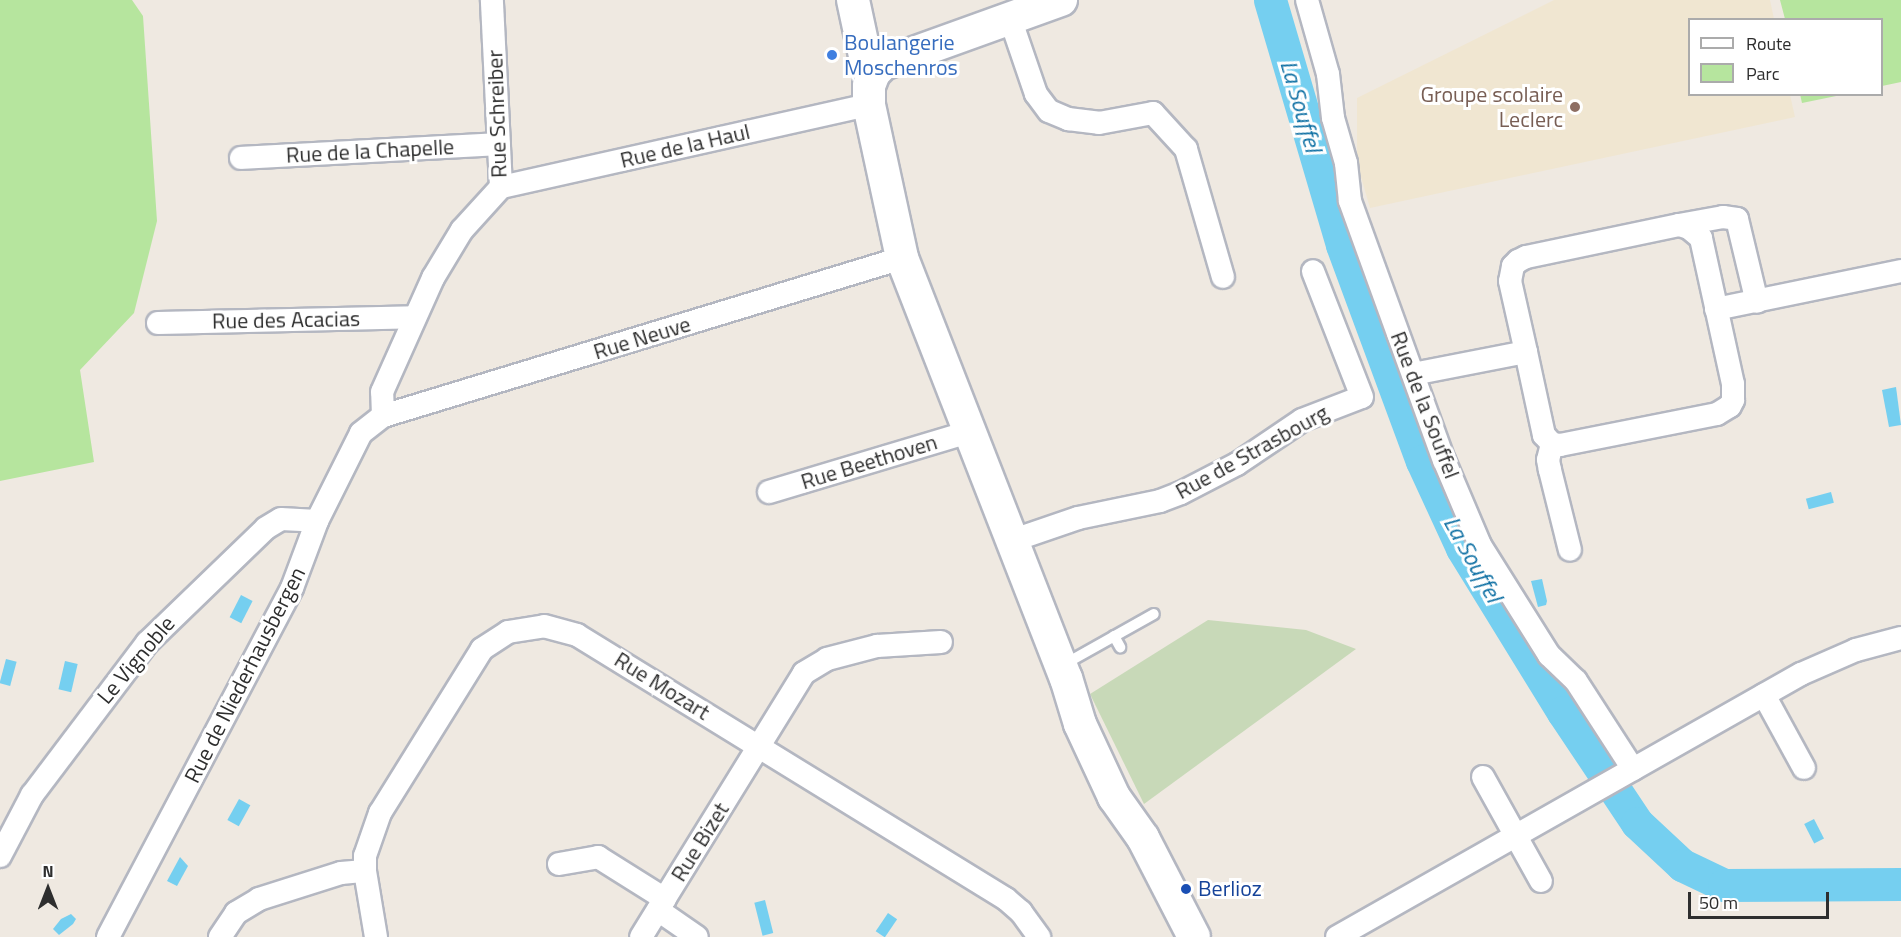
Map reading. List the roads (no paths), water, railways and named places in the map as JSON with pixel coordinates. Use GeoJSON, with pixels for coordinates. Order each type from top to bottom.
{"type":"FeatureCollection","features":[{"type":"Feature","properties":{"kind":"street","name":"Rue Schreiber"},"geometry":{"type":"LineString","coordinates":[[382,417],[382,392],[433,278],[462,230],[501,187],[492,0]]}},
{"type":"Feature","properties":{"kind":"street"},"geometry":{"type":"LineString","coordinates":[[853,0],[865,56],[874,73]]}},
{"type":"Feature","properties":{"kind":"street"},"geometry":{"type":"LineString","coordinates":[[1061,0],[905,54],[883,64],[874,73],[869,86],[869,105],[902,258],[1061,666],[1080,724],[1114,797],[1143,838],[1194,937]]}},
{"type":"Feature","properties":{"kind":"street","name":"Rue de la Souffel"},"geometry":{"type":"LineString","coordinates":[[1307,0],[1328,74],[1333,118],[1346,163],[1350,201],[1444,460],[1480,544],[1549,655],[1576,681],[1627,773]]}},
{"type":"Feature","properties":{"kind":"street"},"geometry":{"type":"LineString","coordinates":[[1010,18],[1036,94],[1049,111],[1068,119],[1099,123],[1153,112],[1186,149],[1223,277]]}},
{"type":"Feature","properties":{"kind":"street","name":"Rue de la Haul"},"geometry":{"type":"LineString","coordinates":[[501,187],[869,105]]}},
{"type":"Feature","properties":{"kind":"street","name":"Rue de la Chapelle"},"geometry":{"type":"LineString","coordinates":[[241,158],[499,144]]}},
{"type":"Feature","properties":{"kind":"street"},"geometry":{"type":"LineString","coordinates":[[1678,225],[1696,232],[1701,238],[1733,384],[1734,394],[1730,406],[1717,414],[1568,444],[1552,444],[1541,428],[1510,281],[1513,266],[1518,261],[1526,257],[1678,225],[1724,217],[1737,219],[1756,302]]}},
{"type":"Feature","properties":{"kind":"street","name":"Rue Neuve"},"geometry":{"type":"LineString","coordinates":[[382,417],[902,258]]}},
{"type":"Feature","properties":{"kind":"street","name":"Rue de Strasbourg"},"geometry":{"type":"LineString","coordinates":[[1011,542],[1094,514],[1160,501],[1181,493],[1237,464],[1302,420],[1362,397],[1313,271]]}},
{"type":"Feature","properties":{"kind":"street"},"geometry":{"type":"LineString","coordinates":[[1716,309],[1901,271]]}},
{"type":"Feature","properties":{"kind":"street","name":"Rue des Acacias"},"geometry":{"type":"LineString","coordinates":[[158,323],[415,317]]}},
{"type":"Feature","properties":{"kind":"street"},"geometry":{"type":"LineString","coordinates":[[1413,374],[1526,351]]}},
{"type":"Feature","properties":{"kind":"street"},"geometry":{"type":"LineString","coordinates":[[388,376],[415,407]]}},
{"type":"Feature","properties":{"kind":"street","name":"Rue de Niederhausbergen"},"geometry":{"type":"LineString","coordinates":[[108,937],[292,588],[317,521],[361,433],[382,417]]}},
{"type":"Feature","properties":{"kind":"street","name":"Rue Beethoven"},"geometry":{"type":"LineString","coordinates":[[769,492],[969,432]]}},
{"type":"Feature","properties":{"kind":"street"},"geometry":{"type":"LineString","coordinates":[[1552,444],[1548,460],[1570,550]]}},
{"type":"Feature","properties":{"kind":"street","name":"Le Vignoble"},"geometry":{"type":"LineString","coordinates":[[0,856],[32,795],[98,705],[155,634],[266,528],[281,519],[317,521]]}},
{"type":"Feature","properties":{"kind":"street","name":"Rue Mozart"},"geometry":{"type":"LineString","coordinates":[[375,937],[365,871],[368,842],[380,813],[478,654],[495,639],[508,632],[544,626],[577,635],[1006,899],[1021,912],[1039,937]]}},
{"type":"Feature","properties":{"kind":"street"},"geometry":{"type":"LineString","coordinates":[[1337,937],[1764,694],[1841,656],[1901,638]]}},
{"type":"Feature","properties":{"kind":"street","name":"Rue Bizet"},"geometry":{"type":"LineString","coordinates":[[641,937],[759,747],[794,685],[814,665],[877,646],[941,642]]}},
{"type":"Feature","properties":{"kind":"street"},"geometry":{"type":"LineString","coordinates":[[1764,694],[1804,768]]}},
{"type":"Feature","properties":{"kind":"street"},"geometry":{"type":"LineString","coordinates":[[1483,777],[1541,881]]}},
{"type":"Feature","properties":{"kind":"street"},"geometry":{"type":"LineString","coordinates":[[559,864],[598,857],[662,905],[697,937]]}},
{"type":"Feature","properties":{"kind":"street"},"geometry":{"type":"LineString","coordinates":[[220,937],[236,914],[259,899],[341,873],[365,871]]}},
{"type":"Feature","properties":{"kind":"lane"},"geometry":{"type":"LineString","coordinates":[[1061,666],[1154,614]]}},
{"type":"Feature","properties":{"kind":"lane"},"geometry":{"type":"LineString","coordinates":[[1114,636],[1120,647]]}},
{"type":"Feature","properties":{"kind":"water"},"geometry":{"type":"Polygon","coordinates":[[[1896,387],[1901,425],[1889,427],[1882,390],[1896,387]]]}},
{"type":"Feature","properties":{"kind":"water"},"geometry":{"type":"Polygon","coordinates":[[[1831,492],[1834,503],[1809,509],[1806,499],[1831,492]]]}},
{"type":"Feature","properties":{"kind":"water"},"geometry":{"type":"Polygon","coordinates":[[[1542,579],[1547,601],[1546,605],[1538,607],[1531,581],[1542,579]]]}},
{"type":"Feature","properties":{"kind":"water"},"geometry":{"type":"Polygon","coordinates":[[[241,595],[253,601],[241,623],[230,617],[241,595]]]}},
{"type":"Feature","properties":{"kind":"water"},"geometry":{"type":"Polygon","coordinates":[[[6,659],[17,662],[10,686],[0,683],[6,659]]]}},
{"type":"Feature","properties":{"kind":"water"},"geometry":{"type":"Polygon","coordinates":[[[65,661],[78,664],[71,692],[58,689],[65,661]]]}},
{"type":"Feature","properties":{"kind":"water"},"geometry":{"type":"Polygon","coordinates":[[[239,799],[250,805],[239,826],[227,820],[239,799]]]}},
{"type":"Feature","properties":{"kind":"water"},"geometry":{"type":"Polygon","coordinates":[[[1814,819],[1824,839],[1814,844],[1804,824],[1814,819]]]}},
{"type":"Feature","properties":{"kind":"water"},"geometry":{"type":"Polygon","coordinates":[[[180,857],[188,866],[177,886],[167,881],[180,857]]]}},
{"type":"Feature","properties":{"kind":"water"},"geometry":{"type":"Polygon","coordinates":[[[765,900],[773,933],[763,936],[754,903],[765,900]]]}},
{"type":"Feature","properties":{"kind":"water"},"geometry":{"type":"Polygon","coordinates":[[[888,913],[897,919],[885,937],[876,931],[888,913]]]}},
{"type":"Feature","properties":{"kind":"water"},"geometry":{"type":"Polygon","coordinates":[[[71,914],[76,919],[59,935],[53,929],[61,919],[71,914]]]}},
{"type":"Feature","properties":{"kind":"waterway","name":"La Souffel"},"geometry":{"type":"LineString","coordinates":[[1270,0],[1342,245],[1422,461],[1462,548],[1563,712],[1637,823],[1682,865],[1724,885],[1901,884]]}},
{"type":"Feature","properties":{"kind":"place","name":"Boulangerie Moschenros"},"geometry":{"type":"Point","coordinates":[832,55]}},
{"type":"Feature","properties":{"kind":"place","name":"Groupe scolaire Leclerc"},"geometry":{"type":"Point","coordinates":[1575,107]}},
{"type":"Feature","properties":{"kind":"place","name":"Berlioz"},"geometry":{"type":"Point","coordinates":[1186,889]}}]}
